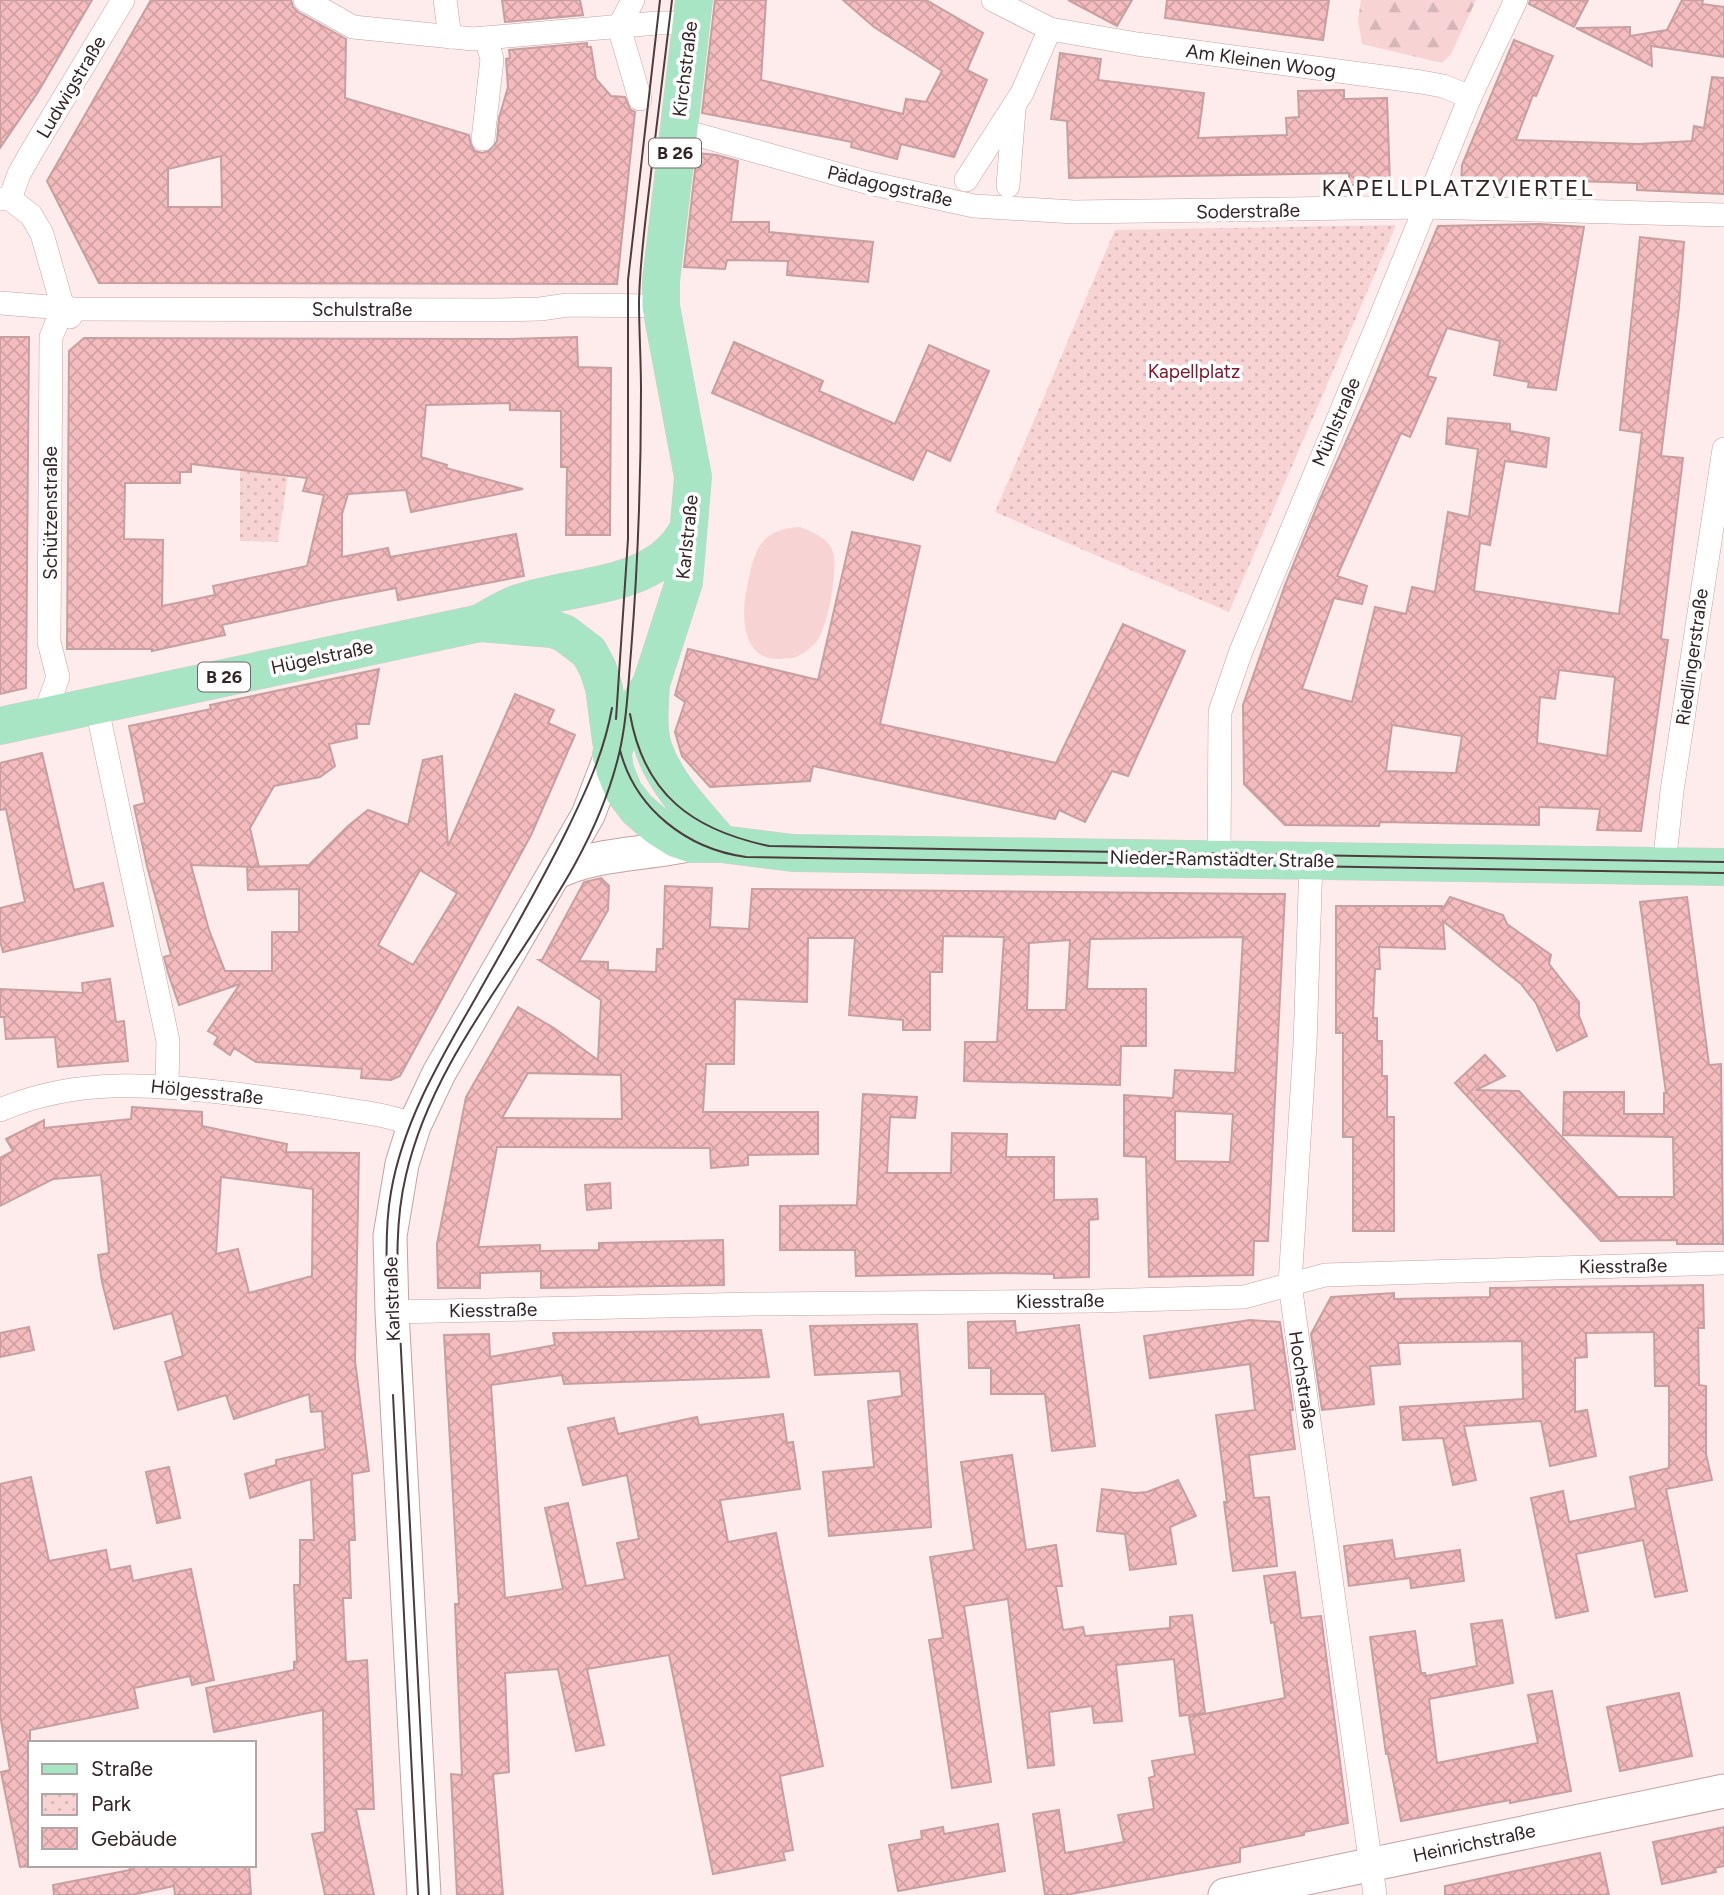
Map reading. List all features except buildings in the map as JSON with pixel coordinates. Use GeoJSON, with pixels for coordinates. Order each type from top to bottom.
{"type":"FeatureCollection","features":[{"type":"Feature","properties":{"kind":"main road","name":"Kirchstraße"},"geometry":{"type":"LineString","coordinates":[[661,306],[663,255],[692,11]]}},
{"type":"Feature","properties":{"kind":"main road","name":"Karlstraße"},"geometry":{"type":"LineString","coordinates":[[424,1895],[390,1236],[402,1164],[414,1126],[439,1073],[588,815],[623,729],[651,684],[684,582],[693,477],[661,306]]}},
{"type":"Feature","properties":{"kind":"main road","name":"Hügelstraße"},"geometry":{"type":"LineString","coordinates":[[0,726],[480,623],[518,603],[637,574],[668,555],[688,529]]}},
{"type":"Feature","properties":{"kind":"main road","name":"Hügelstraße"},"geometry":{"type":"LineString","coordinates":[[480,623],[552,629],[564,633],[589,652]]}},
{"type":"Feature","properties":{"kind":"main road","name":"Karlstraße"},"geometry":{"type":"LineString","coordinates":[[589,652],[604,688],[611,755]]}},
{"type":"Feature","properties":{"kind":"main road"},"geometry":{"type":"LineString","coordinates":[[651,684],[650,718],[654,748],[706,844]]}},
{"type":"Feature","properties":{"kind":"main road","name":"Nieder-Ramstädter Straße"},"geometry":{"type":"LineString","coordinates":[[611,755],[624,792],[637,809],[667,833],[706,844],[793,853],[1724,867]]}},
{"type":"Feature","properties":{"kind":"main road","name":"Nieder-Ramstädter Straße"},"geometry":{"type":"LineString","coordinates":[[555,873],[574,863],[706,844]]}},
{"type":"Feature","properties":{"kind":"main road","name":"Heinrichstraße"},"geometry":{"type":"LineString","coordinates":[[1225,1895],[1374,1880],[1724,1791]]}},
{"type":"Feature","properties":{"kind":"street","name":"Ludwigstraße"},"geometry":{"type":"LineString","coordinates":[[5,199],[123,0]]}},
{"type":"Feature","properties":{"kind":"street"},"geometry":{"type":"LineString","coordinates":[[306,0],[353,27],[450,37],[486,38],[619,27],[653,23],[692,11]]}},
{"type":"Feature","properties":{"kind":"street"},"geometry":{"type":"LineString","coordinates":[[444,0],[450,37]]}},
{"type":"Feature","properties":{"kind":"street"},"geometry":{"type":"LineString","coordinates":[[633,0],[619,27],[640,99]]}},
{"type":"Feature","properties":{"kind":"street","name":"Am Kleinen Woog"},"geometry":{"type":"LineString","coordinates":[[993,0],[1050,29],[1137,44],[1421,82],[1443,86],[1470,97]]}},
{"type":"Feature","properties":{"kind":"street","name":"Mühlstraße"},"geometry":{"type":"LineString","coordinates":[[1219,859],[1220,712],[1241,651],[1470,97],[1516,0]]}},
{"type":"Feature","properties":{"kind":"street"},"geometry":{"type":"LineString","coordinates":[[966,180],[1014,106],[1050,29]]}},
{"type":"Feature","properties":{"kind":"street"},"geometry":{"type":"LineString","coordinates":[[483,139],[492,59],[486,38]]}},
{"type":"Feature","properties":{"kind":"street"},"geometry":{"type":"LineString","coordinates":[[1008,186],[1014,106]]}},
{"type":"Feature","properties":{"kind":"street","name":"Pädagogstraße"},"geometry":{"type":"LineString","coordinates":[[677,130],[869,183],[974,206],[1108,212]]}},
{"type":"Feature","properties":{"kind":"street"},"geometry":{"type":"LineString","coordinates":[[5,199],[31,215],[42,234],[66,312]]}},
{"type":"Feature","properties":{"kind":"street","name":"Soderstraße"},"geometry":{"type":"LineString","coordinates":[[1108,212],[1424,207],[1724,215]]}},
{"type":"Feature","properties":{"kind":"street","name":"Schulstraße"},"geometry":{"type":"LineString","coordinates":[[0,303],[66,312],[493,310],[540,309],[568,305],[661,306]]}},
{"type":"Feature","properties":{"kind":"street","name":"Schützenstraße"},"geometry":{"type":"LineString","coordinates":[[44,716],[58,677],[49,642],[51,337],[66,312]]}},
{"type":"Feature","properties":{"kind":"street","name":"Riedlingerstraße"},"geometry":{"type":"LineString","coordinates":[[1664,866],[1672,791],[1724,449]]}},
{"type":"Feature","properties":{"kind":"street"},"geometry":{"type":"LineString","coordinates":[[96,704],[168,1041],[167,1085]]}},
{"type":"Feature","properties":{"kind":"street","name":"Hochstraße"},"geometry":{"type":"LineString","coordinates":[[1311,861],[1305,1044],[1290,1284],[1374,1880]]}},
{"type":"Feature","properties":{"kind":"street","name":"Hölgesstraße"},"geometry":{"type":"LineString","coordinates":[[0,1110],[29,1098],[68,1089],[114,1085],[167,1085],[307,1103],[379,1116],[414,1126]]}},
{"type":"Feature","properties":{"kind":"street","name":"Kiesstraße"},"geometry":{"type":"LineString","coordinates":[[392,1312],[1244,1297],[1325,1275],[1724,1263]]}},
{"type":"Feature","properties":{"kind":"green space"},"geometry":{"type":"Polygon","coordinates":[[[1361,0],[1476,0],[1451,54],[1442,63],[1362,44],[1358,20],[1361,0]]]}},
{"type":"Feature","properties":{"kind":"green space","name":"Kapellplatz"},"geometry":{"type":"Polygon","coordinates":[[[1396,225],[1229,612],[995,512],[1115,230],[1396,225]]]}},
{"type":"Feature","properties":{"kind":"green space"},"geometry":{"type":"Polygon","coordinates":[[[240,469],[288,475],[278,542],[240,541],[240,469]]]}},
{"type":"Feature","properties":{"kind":"green space"},"geometry":{"type":"Polygon","coordinates":[[[800,527],[824,539],[833,552],[833,585],[828,611],[821,634],[807,651],[793,658],[768,658],[752,646],[745,626],[745,603],[751,567],[765,539],[785,529],[800,527]]]}},
{"type":"Feature","properties":{"kind":"tram line"},"geometry":{"type":"LineString","coordinates":[[616,719],[628,539],[628,280],[660,0]]}},
{"type":"Feature","properties":{"kind":"tram line"},"geometry":{"type":"LineString","coordinates":[[429,1895],[399,1312],[397,1261],[400,1209],[406,1175],[424,1119],[449,1065],[575,864],[601,810],[619,754],[627,703],[640,488],[641,267],[672,0]]}},
{"type":"Feature","properties":{"kind":"tram line"},"geometry":{"type":"LineString","coordinates":[[387,1276],[388,1213],[404,1141],[436,1068],[566,832],[599,756],[612,708]]}},
{"type":"Feature","properties":{"kind":"tram line"},"geometry":{"type":"LineString","coordinates":[[630,714],[647,767],[660,787],[676,804],[695,819],[717,830],[769,846],[1724,862]]}},
{"type":"Feature","properties":{"kind":"tram line"},"geometry":{"type":"LineString","coordinates":[[620,750],[627,771],[638,790],[666,823],[704,845],[724,853],[746,857],[1724,873]]}},
{"type":"Feature","properties":{"kind":"tram line"},"geometry":{"type":"LineString","coordinates":[[393,1395],[418,1895]]}},
{"type":"Feature","properties":{"kind":"district","name":"KAPELLPLATZVIERTEL"},"geometry":{"type":"Point","coordinates":[1458,188]}}]}
